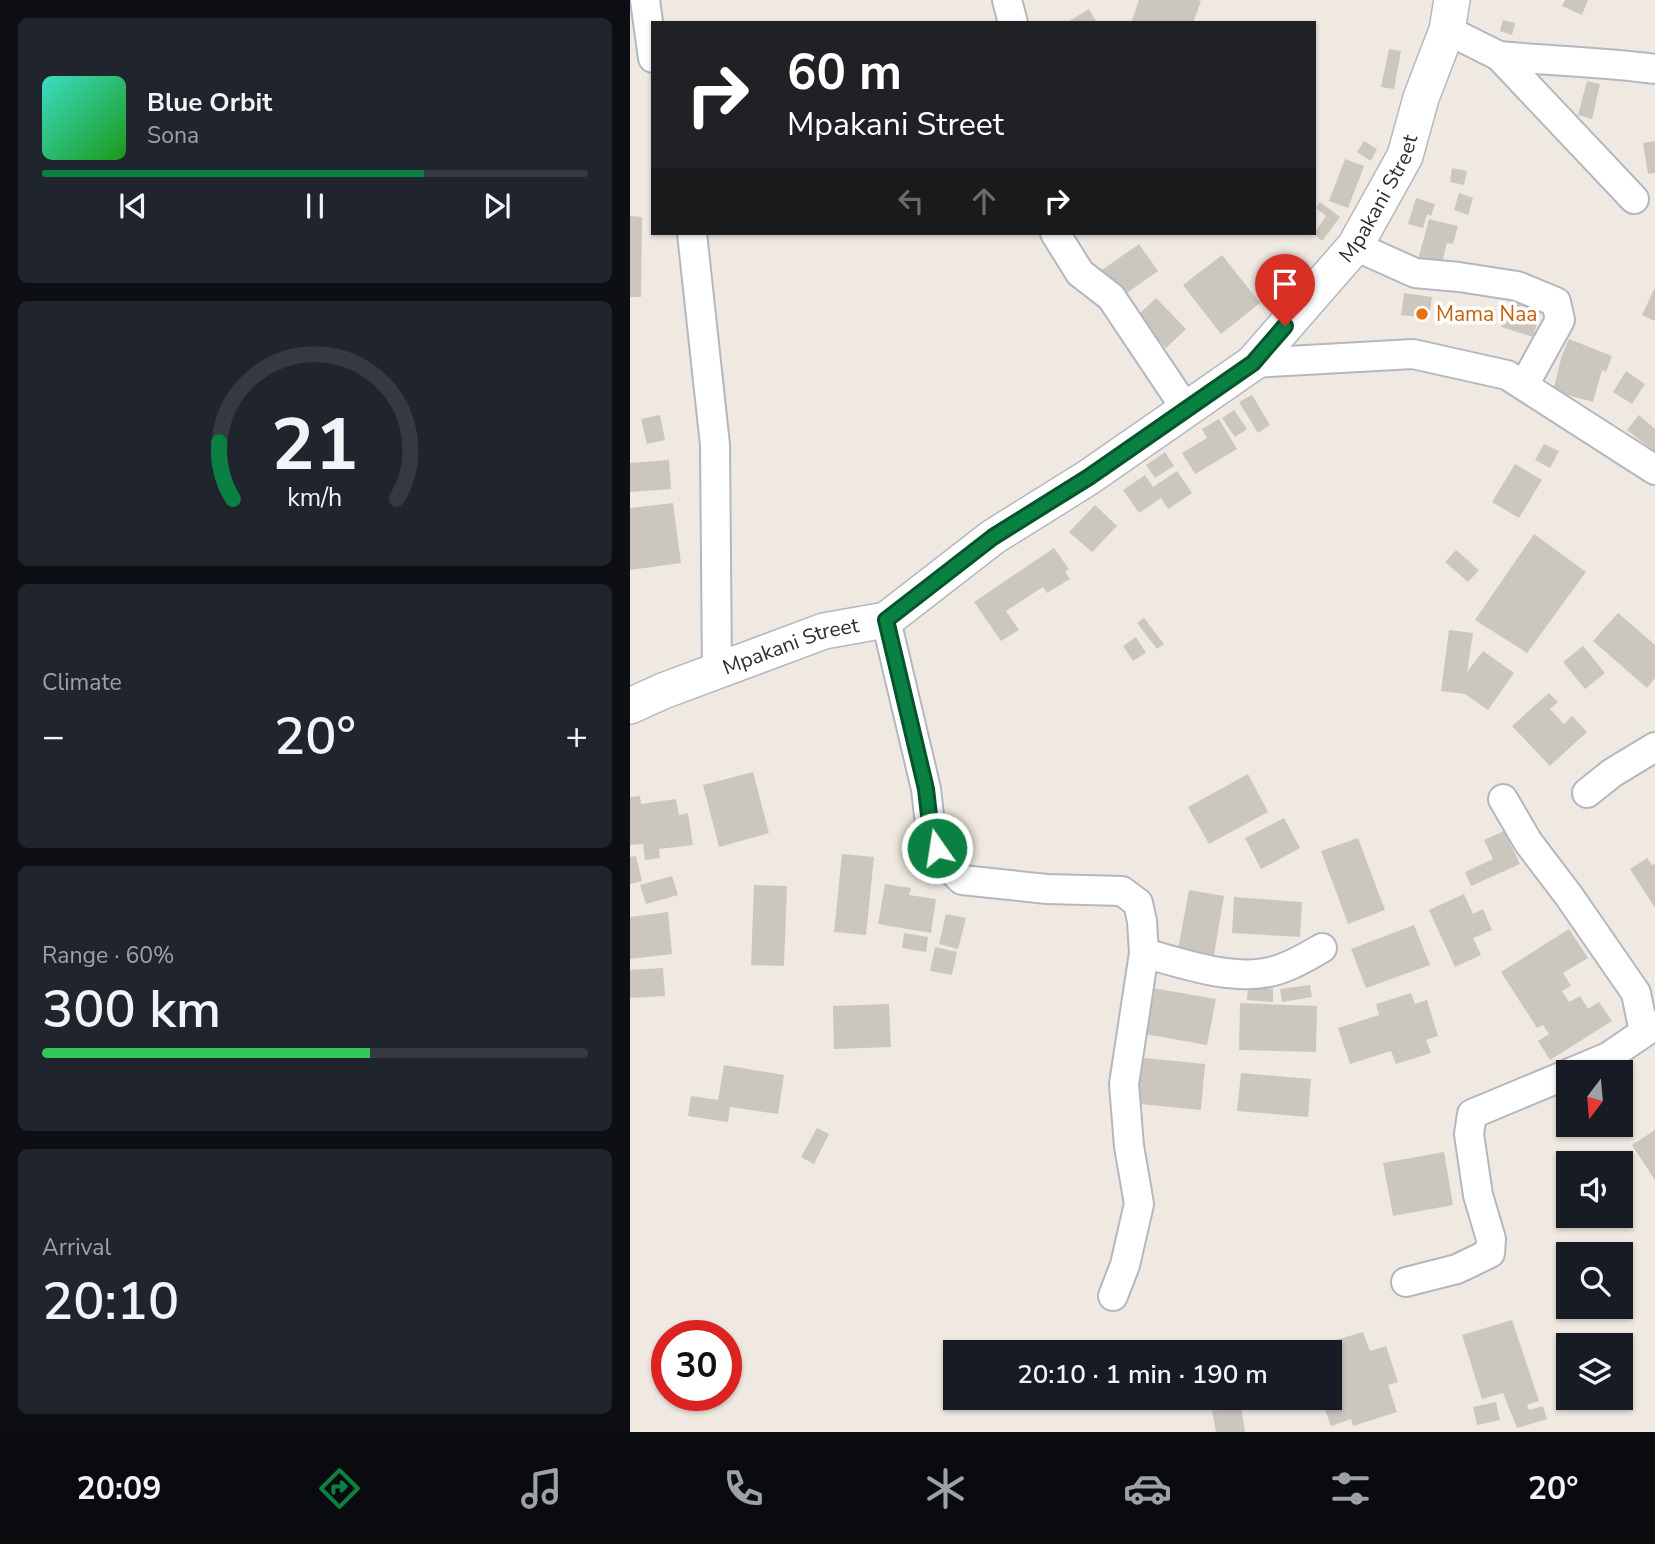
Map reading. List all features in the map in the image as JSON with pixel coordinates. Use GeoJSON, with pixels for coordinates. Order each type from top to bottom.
{"type":"FeatureCollection","features":[{"type":"Feature","properties":{"kind":"street"},"geometry":{"type":"LineString","coordinates":[[645,0],[651,44]]}},
{"type":"Feature","properties":{"kind":"street"},"geometry":{"type":"LineString","coordinates":[[1007,0],[1012,21]]}},
{"type":"Feature","properties":{"kind":"street"},"geometry":{"type":"LineString","coordinates":[[1450,15],[1499,56],[1633,199]]}},
{"type":"Feature","properties":{"kind":"street","name":"Mpakani Street"},"geometry":{"type":"LineString","coordinates":[[630,706],[824,631],[886,620],[993,537],[1089,477],[1253,363],[1356,246],[1405,156],[1450,15]]}},
{"type":"Feature","properties":{"kind":"street"},"geometry":{"type":"LineString","coordinates":[[1499,56],[1655,69]]}},
{"type":"Feature","properties":{"kind":"street"},"geometry":{"type":"LineString","coordinates":[[692,235],[715,445],[716,672]]}},
{"type":"Feature","properties":{"kind":"street"},"geometry":{"type":"LineString","coordinates":[[1056,235],[1080,273],[1111,297],[1186,409]]}},
{"type":"Feature","properties":{"kind":"street"},"geometry":{"type":"LineString","coordinates":[[1356,246],[1415,273],[1459,276],[1517,286],[1556,302],[1560,320],[1524,386]]}},
{"type":"Feature","properties":{"kind":"street"},"geometry":{"type":"LineString","coordinates":[[1253,363],[1413,354],[1507,375],[1655,470]]}},
{"type":"Feature","properties":{"kind":"street"},"geometry":{"type":"LineString","coordinates":[[886,620],[926,789],[931,833],[943,862],[962,880],[1047,889],[1122,891],[1138,903],[1144,953],[1124,1084],[1129,1146],[1139,1204],[1125,1265],[1113,1296]]}},
{"type":"Feature","properties":{"kind":"street"},"geometry":{"type":"LineString","coordinates":[[1587,793],[1612,773],[1655,747]]}},
{"type":"Feature","properties":{"kind":"street"},"geometry":{"type":"LineString","coordinates":[[1503,799],[1535,853],[1569,896],[1636,993],[1650,1028],[1601,1060]]}},
{"type":"Feature","properties":{"kind":"street"},"geometry":{"type":"LineString","coordinates":[[1144,953],[1203,970],[1246,974],[1283,968],[1322,948]]}},
{"type":"Feature","properties":{"kind":"street"},"geometry":{"type":"LineString","coordinates":[[1406,1282],[1457,1269],[1490,1253],[1491,1238],[1478,1195],[1469,1134],[1472,1114],[1556,1078]]}},
{"type":"Feature","properties":{"kind":"building"},"geometry":{"type":"Polygon","coordinates":[[[1139,0],[1201,1],[1194,21],[1132,21],[1139,0]]]}},
{"type":"Feature","properties":{"kind":"building"},"geometry":{"type":"Polygon","coordinates":[[[1565,0],[1588,0],[1582,15],[1562,6],[1565,0]]]}},
{"type":"Feature","properties":{"kind":"building"},"geometry":{"type":"Polygon","coordinates":[[[1089,9],[1096,21],[1069,21],[1089,9]]]}},
{"type":"Feature","properties":{"kind":"building"},"geometry":{"type":"Polygon","coordinates":[[[1503,20],[1515,23],[1512,35],[1500,31],[1503,20]]]}},
{"type":"Feature","properties":{"kind":"building"},"geometry":{"type":"Polygon","coordinates":[[[1389,49],[1401,51],[1394,89],[1381,87],[1389,49]]]}},
{"type":"Feature","properties":{"kind":"building"},"geometry":{"type":"Polygon","coordinates":[[[1587,81],[1600,84],[1592,119],[1578,115],[1587,81]]]}},
{"type":"Feature","properties":{"kind":"building"},"geometry":{"type":"Polygon","coordinates":[[[1364,141],[1377,149],[1371,161],[1357,152],[1364,141]]]}},
{"type":"Feature","properties":{"kind":"building"},"geometry":{"type":"Polygon","coordinates":[[[1655,141],[1655,173],[1648,174],[1643,143],[1655,141]]]}},
{"type":"Feature","properties":{"kind":"building"},"geometry":{"type":"Polygon","coordinates":[[[1345,159],[1364,166],[1348,208],[1329,201],[1345,159]]]}},
{"type":"Feature","properties":{"kind":"building"},"geometry":{"type":"Polygon","coordinates":[[[1452,168],[1467,171],[1464,185],[1450,182],[1452,168]]]}},
{"type":"Feature","properties":{"kind":"building"},"geometry":{"type":"Polygon","coordinates":[[[1459,193],[1473,198],[1468,215],[1454,210],[1459,193]]]}},
{"type":"Feature","properties":{"kind":"building"},"geometry":{"type":"Polygon","coordinates":[[[1416,198],[1435,204],[1431,216],[1427,214],[1423,228],[1408,224],[1416,198]]]}},
{"type":"Feature","properties":{"kind":"building"},"geometry":{"type":"Polygon","coordinates":[[[1320,202],[1340,217],[1322,241],[1315,235],[1326,216],[1316,208],[1320,202]]]}},
{"type":"Feature","properties":{"kind":"building"},"geometry":{"type":"Polygon","coordinates":[[[630,216],[642,217],[641,297],[630,297],[630,216]]]}},
{"type":"Feature","properties":{"kind":"building"},"geometry":{"type":"Polygon","coordinates":[[[1429,219],[1458,226],[1453,244],[1447,243],[1441,266],[1418,260],[1429,219]]]}},
{"type":"Feature","properties":{"kind":"building"},"geometry":{"type":"Polygon","coordinates":[[[1139,244],[1158,271],[1121,297],[1102,270],[1139,244]]]}},
{"type":"Feature","properties":{"kind":"building"},"geometry":{"type":"Polygon","coordinates":[[[1222,255],[1260,303],[1221,334],[1183,285],[1222,255]]]}},
{"type":"Feature","properties":{"kind":"building"},"geometry":{"type":"Polygon","coordinates":[[[1655,287],[1655,321],[1642,315],[1655,287]]]}},
{"type":"Feature","properties":{"kind":"building"},"geometry":{"type":"Polygon","coordinates":[[[1404,293],[1432,297],[1429,318],[1401,315],[1404,293]]]}},
{"type":"Feature","properties":{"kind":"building"},"geometry":{"type":"Polygon","coordinates":[[[1156,298],[1186,329],[1166,348],[1136,317],[1156,298]]]}},
{"type":"Feature","properties":{"kind":"building"},"geometry":{"type":"Polygon","coordinates":[[[1510,298],[1542,307],[1533,337],[1501,327],[1510,298]]]}},
{"type":"Feature","properties":{"kind":"building"},"geometry":{"type":"Polygon","coordinates":[[[1569,339],[1612,356],[1606,372],[1602,370],[1593,402],[1553,391],[1569,339]]]}},
{"type":"Feature","properties":{"kind":"building"},"geometry":{"type":"Polygon","coordinates":[[[1626,371],[1645,384],[1632,404],[1613,392],[1626,371]]]}},
{"type":"Feature","properties":{"kind":"building"},"geometry":{"type":"Polygon","coordinates":[[[1252,395],[1270,425],[1258,433],[1239,402],[1252,395]]]}},
{"type":"Feature","properties":{"kind":"building"},"geometry":{"type":"Polygon","coordinates":[[[1234,410],[1247,429],[1235,437],[1222,418],[1234,410]]]}},
{"type":"Feature","properties":{"kind":"building"},"geometry":{"type":"Polygon","coordinates":[[[660,415],[665,440],[647,444],[641,419],[660,415]]]}},
{"type":"Feature","properties":{"kind":"building"},"geometry":{"type":"Polygon","coordinates":[[[1639,415],[1655,429],[1655,452],[1627,430],[1639,415]]]}},
{"type":"Feature","properties":{"kind":"building"},"geometry":{"type":"Polygon","coordinates":[[[1219,419],[1237,449],[1195,474],[1182,453],[1207,438],[1202,429],[1219,419]]]}},
{"type":"Feature","properties":{"kind":"building"},"geometry":{"type":"Polygon","coordinates":[[[1544,444],[1559,451],[1550,468],[1535,460],[1544,444]]]}},
{"type":"Feature","properties":{"kind":"building"},"geometry":{"type":"Polygon","coordinates":[[[1165,452],[1174,466],[1155,478],[1146,465],[1165,452]]]}},
{"type":"Feature","properties":{"kind":"building"},"geometry":{"type":"Polygon","coordinates":[[[669,460],[671,489],[630,492],[630,463],[669,460]]]}},
{"type":"Feature","properties":{"kind":"building"},"geometry":{"type":"Polygon","coordinates":[[[1515,464],[1542,480],[1519,518],[1492,502],[1515,464]]]}},
{"type":"Feature","properties":{"kind":"building"},"geometry":{"type":"Polygon","coordinates":[[[1177,471],[1192,493],[1168,509],[1161,498],[1139,513],[1123,490],[1145,475],[1153,487],[1177,471]]]}},
{"type":"Feature","properties":{"kind":"building"},"geometry":{"type":"Polygon","coordinates":[[[673,503],[681,563],[630,570],[630,508],[673,503]]]}},
{"type":"Feature","properties":{"kind":"building"},"geometry":{"type":"Polygon","coordinates":[[[1095,505],[1117,526],[1092,552],[1069,532],[1095,505]]]}},
{"type":"Feature","properties":{"kind":"building"},"geometry":{"type":"Polygon","coordinates":[[[1534,534],[1586,572],[1527,653],[1475,620],[1534,534]]]}},
{"type":"Feature","properties":{"kind":"building"},"geometry":{"type":"Polygon","coordinates":[[[1054,548],[1069,569],[1065,572],[1070,579],[1047,593],[1043,587],[1006,611],[1019,630],[1001,641],[974,602],[1054,548]]]}},
{"type":"Feature","properties":{"kind":"building"},"geometry":{"type":"Polygon","coordinates":[[[1456,550],[1479,570],[1468,582],[1445,562],[1456,550]]]}},
{"type":"Feature","properties":{"kind":"building"},"geometry":{"type":"Polygon","coordinates":[[[1618,613],[1655,645],[1655,678],[1647,688],[1593,641],[1618,613]]]}},
{"type":"Feature","properties":{"kind":"building"},"geometry":{"type":"Polygon","coordinates":[[[1144,618],[1164,644],[1157,649],[1137,623],[1144,618]]]}},
{"type":"Feature","properties":{"kind":"building"},"geometry":{"type":"Polygon","coordinates":[[[1449,630],[1473,633],[1467,672],[1483,651],[1514,673],[1488,710],[1465,694],[1441,691],[1449,630]]]}},
{"type":"Feature","properties":{"kind":"building"},"geometry":{"type":"Polygon","coordinates":[[[1136,637],[1146,653],[1133,661],[1123,646],[1136,637]]]}},
{"type":"Feature","properties":{"kind":"building"},"geometry":{"type":"Polygon","coordinates":[[[1583,646],[1605,673],[1585,689],[1563,662],[1583,646]]]}},
{"type":"Feature","properties":{"kind":"building"},"geometry":{"type":"Polygon","coordinates":[[[1549,693],[1558,702],[1550,709],[1564,724],[1572,716],[1587,732],[1550,766],[1512,726],[1549,693]]]}},
{"type":"Feature","properties":{"kind":"building"},"geometry":{"type":"Polygon","coordinates":[[[753,772],[769,833],[719,847],[703,785],[753,772]]]}},
{"type":"Feature","properties":{"kind":"building"},"geometry":{"type":"Polygon","coordinates":[[[1248,774],[1268,812],[1209,844],[1188,807],[1248,774]]]}},
{"type":"Feature","properties":{"kind":"building"},"geometry":{"type":"Polygon","coordinates":[[[640,796],[641,804],[676,799],[679,815],[688,813],[693,845],[659,849],[660,858],[645,860],[643,844],[630,845],[630,797],[640,796]]]}},
{"type":"Feature","properties":{"kind":"building"},"geometry":{"type":"Polygon","coordinates":[[[1284,818],[1300,848],[1261,869],[1245,838],[1284,818]]]}},
{"type":"Feature","properties":{"kind":"building"},"geometry":{"type":"Polygon","coordinates":[[[1504,831],[1520,864],[1471,886],[1465,872],[1493,859],[1484,840],[1504,831]]]}},
{"type":"Feature","properties":{"kind":"building"},"geometry":{"type":"Polygon","coordinates":[[[1358,838],[1385,910],[1348,924],[1321,851],[1358,838]]]}},
{"type":"Feature","properties":{"kind":"building"},"geometry":{"type":"Polygon","coordinates":[[[842,854],[874,857],[866,935],[834,932],[842,854]]]}},
{"type":"Feature","properties":{"kind":"building"},"geometry":{"type":"Polygon","coordinates":[[[636,856],[642,881],[630,884],[630,857],[636,856]]]}},
{"type":"Feature","properties":{"kind":"building"},"geometry":{"type":"Polygon","coordinates":[[[1647,858],[1652,865],[1655,864],[1655,908],[1630,869],[1647,858]]]}},
{"type":"Feature","properties":{"kind":"building"},"geometry":{"type":"Polygon","coordinates":[[[672,876],[678,895],[646,904],[640,885],[672,876]]]}},
{"type":"Feature","properties":{"kind":"building"},"geometry":{"type":"Polygon","coordinates":[[[885,884],[911,888],[909,895],[936,899],[931,933],[878,924],[885,884]]]}},
{"type":"Feature","properties":{"kind":"building"},"geometry":{"type":"Polygon","coordinates":[[[754,885],[787,886],[784,966],[751,965],[754,885]]]}},
{"type":"Feature","properties":{"kind":"building"},"geometry":{"type":"Polygon","coordinates":[[[1189,890],[1224,896],[1214,955],[1178,949],[1189,890]]]}},
{"type":"Feature","properties":{"kind":"building"},"geometry":{"type":"Polygon","coordinates":[[[1464,894],[1473,914],[1483,909],[1492,930],[1473,938],[1481,955],[1455,967],[1429,910],[1464,894]]]}},
{"type":"Feature","properties":{"kind":"building"},"geometry":{"type":"Polygon","coordinates":[[[1234,897],[1302,902],[1300,937],[1232,933],[1234,897]]]}},
{"type":"Feature","properties":{"kind":"building"},"geometry":{"type":"Polygon","coordinates":[[[668,912],[672,954],[630,959],[630,917],[668,912]]]}},
{"type":"Feature","properties":{"kind":"building"},"geometry":{"type":"Polygon","coordinates":[[[946,914],[966,918],[958,949],[939,944],[946,914]]]}},
{"type":"Feature","properties":{"kind":"building"},"geometry":{"type":"Polygon","coordinates":[[[1414,925],[1430,965],[1366,988],[1351,949],[1414,925]]]}},
{"type":"Feature","properties":{"kind":"building"},"geometry":{"type":"Polygon","coordinates":[[[1569,929],[1588,958],[1563,973],[1571,986],[1562,991],[1569,1002],[1580,996],[1588,1009],[1599,1002],[1612,1021],[1550,1060],[1538,1041],[1549,1034],[1543,1025],[1537,1028],[1501,972],[1569,929]]]}},
{"type":"Feature","properties":{"kind":"building"},"geometry":{"type":"Polygon","coordinates":[[[904,933],[928,937],[926,952],[902,948],[904,933]]]}},
{"type":"Feature","properties":{"kind":"building"},"geometry":{"type":"Polygon","coordinates":[[[935,947],[957,952],[952,975],[930,971],[935,947]]]}},
{"type":"Feature","properties":{"kind":"building"},"geometry":{"type":"Polygon","coordinates":[[[663,968],[665,996],[630,998],[630,970],[663,968]]]}},
{"type":"Feature","properties":{"kind":"building"},"geometry":{"type":"Polygon","coordinates":[[[1310,985],[1312,997],[1282,1002],[1280,989],[1310,985]]]}},
{"type":"Feature","properties":{"kind":"building"},"geometry":{"type":"Polygon","coordinates":[[[1147,987],[1216,999],[1207,1045],[1139,1033],[1147,987]]]}},
{"type":"Feature","properties":{"kind":"building"},"geometry":{"type":"Polygon","coordinates":[[[1248,987],[1273,989],[1273,1002],[1247,1000],[1248,987]]]}},
{"type":"Feature","properties":{"kind":"building"},"geometry":{"type":"Polygon","coordinates":[[[1411,993],[1415,1004],[1427,1000],[1438,1036],[1426,1040],[1431,1053],[1396,1064],[1391,1051],[1350,1064],[1338,1028],[1379,1015],[1376,1004],[1411,993]]]}},
{"type":"Feature","properties":{"kind":"building"},"geometry":{"type":"Polygon","coordinates":[[[1240,1003],[1317,1006],[1316,1052],[1239,1050],[1240,1003]]]}},
{"type":"Feature","properties":{"kind":"building"},"geometry":{"type":"Polygon","coordinates":[[[889,1004],[891,1047],[834,1049],[833,1006],[889,1004]]]}},
{"type":"Feature","properties":{"kind":"building"},"geometry":{"type":"Polygon","coordinates":[[[1135,1057],[1205,1064],[1201,1110],[1130,1103],[1135,1057]]]}},
{"type":"Feature","properties":{"kind":"building"},"geometry":{"type":"Polygon","coordinates":[[[724,1065],[784,1075],[778,1114],[730,1107],[728,1122],[688,1116],[691,1096],[718,1100],[724,1065]]]}},
{"type":"Feature","properties":{"kind":"building"},"geometry":{"type":"Polygon","coordinates":[[[1241,1073],[1311,1079],[1308,1117],[1237,1111],[1241,1073]]]}},
{"type":"Feature","properties":{"kind":"building"},"geometry":{"type":"Polygon","coordinates":[[[817,1128],[829,1134],[814,1164],[801,1157],[817,1128]]]}},
{"type":"Feature","properties":{"kind":"building"},"geometry":{"type":"Polygon","coordinates":[[[1655,1130],[1655,1180],[1632,1145],[1655,1130]]]}},
{"type":"Feature","properties":{"kind":"building"},"geometry":{"type":"Polygon","coordinates":[[[1444,1152],[1453,1205],[1393,1216],[1383,1163],[1444,1152]]]}},
{"type":"Feature","properties":{"kind":"building"},"geometry":{"type":"Polygon","coordinates":[[[1512,1320],[1539,1401],[1527,1405],[1529,1410],[1543,1406],[1547,1419],[1517,1428],[1503,1393],[1482,1399],[1462,1335],[1512,1320]]]}},
{"type":"Feature","properties":{"kind":"building"},"geometry":{"type":"Polygon","coordinates":[[[1363,1332],[1370,1351],[1386,1346],[1398,1382],[1388,1385],[1397,1412],[1353,1426],[1351,1419],[1331,1426],[1325,1410],[1342,1410],[1342,1340],[1336,1340],[1363,1332]]]}},
{"type":"Feature","properties":{"kind":"building"},"geometry":{"type":"Polygon","coordinates":[[[1496,1402],[1500,1420],[1477,1425],[1473,1407],[1496,1402]]]}},
{"type":"Feature","properties":{"kind":"building"},"geometry":{"type":"Polygon","coordinates":[[[1242,1410],[1245,1432],[1216,1432],[1212,1411],[1242,1410]]]}},
{"type":"Feature","properties":{"kind":"place","name":"Mama Naa"},"geometry":{"type":"Point","coordinates":[1422,314]}},
{"type":"Feature","properties":{"kind":"route"},"geometry":{"type":"LineString","coordinates":[[937,848],[931,833],[926,789],[886,620],[993,537],[1089,477],[1253,363],[1285,326]]}}]}
